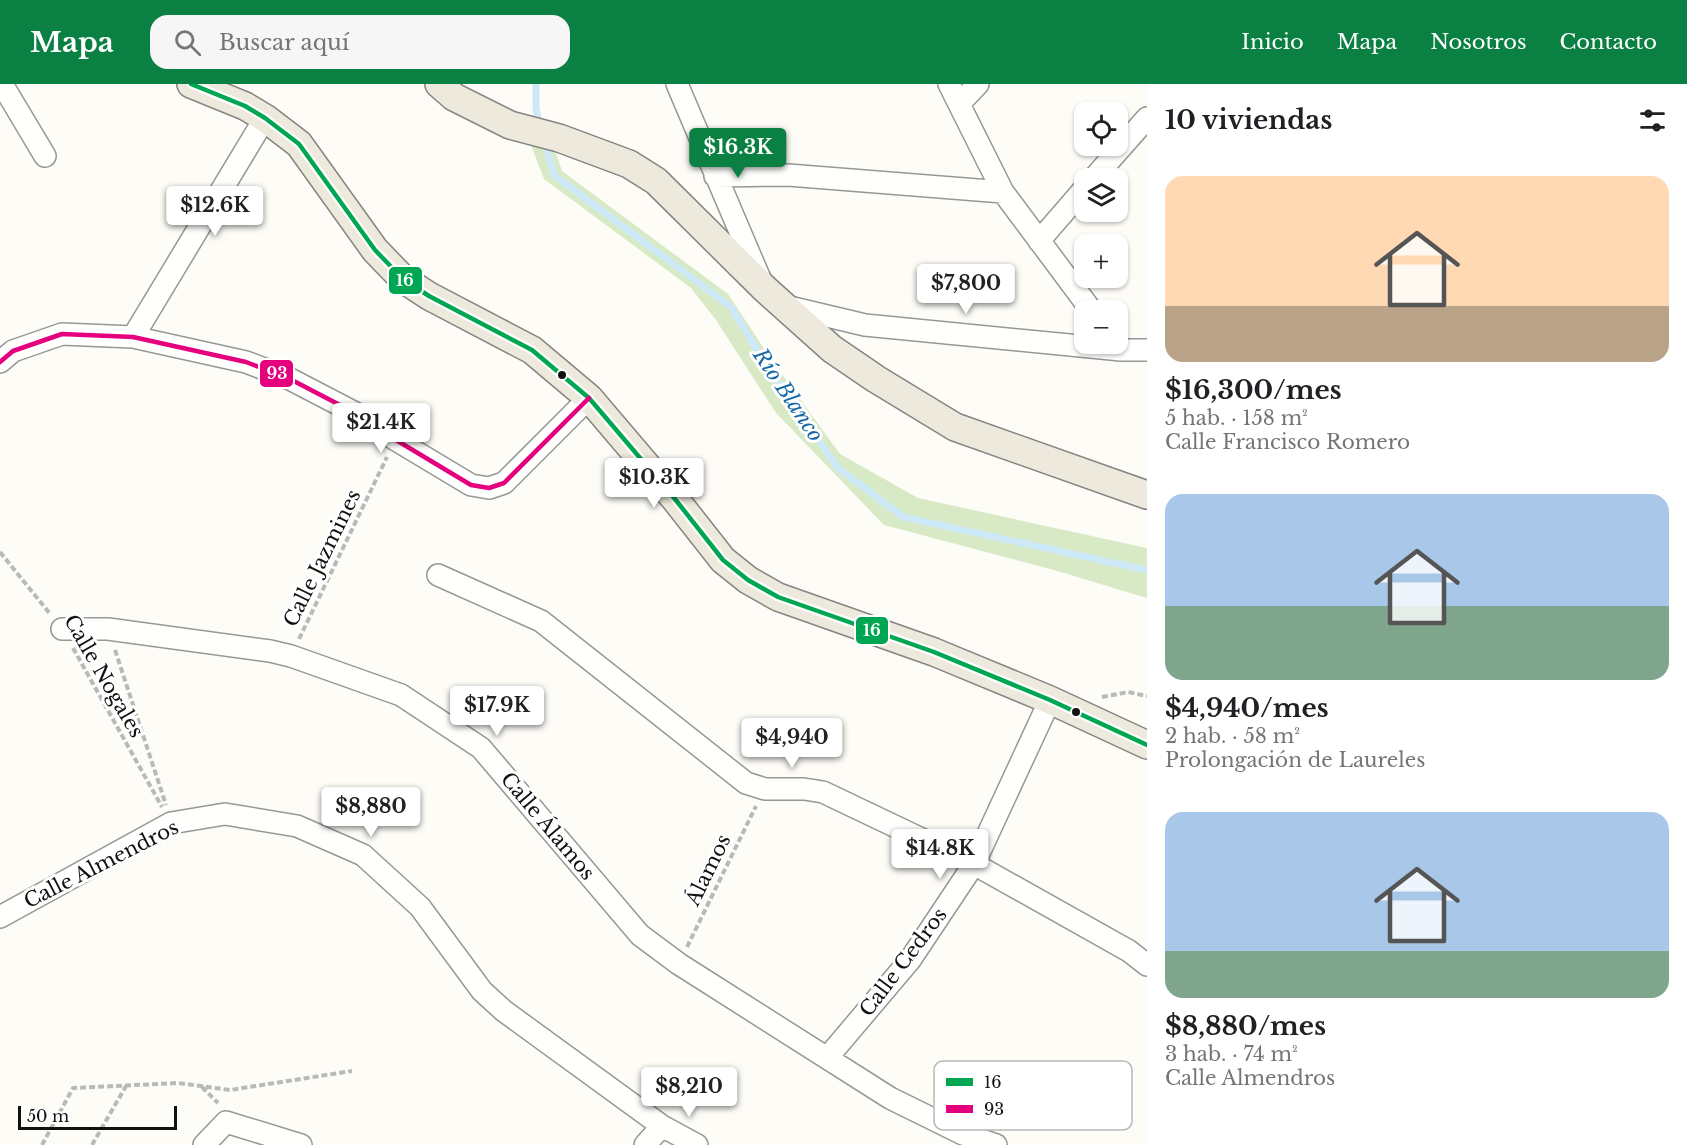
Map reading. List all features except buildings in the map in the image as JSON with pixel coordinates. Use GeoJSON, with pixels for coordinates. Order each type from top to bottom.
{"type":"FeatureCollection","features":[{"type":"Feature","properties":{"kind":"main road"},"geometry":{"type":"LineString","coordinates":[[191,84],[245,106],[299,144],[375,249],[404,279],[429,296],[532,350],[589,398],[675,499],[723,560],[748,580],[778,597],[934,652],[1050,700],[1147,745]]}},
{"type":"Feature","properties":{"kind":"main road"},"geometry":{"type":"LineString","coordinates":[[439,84],[454,97],[510,125],[559,138],[628,165],[656,181],[774,297],[832,349],[955,427],[1147,495]]}},
{"type":"Feature","properties":{"kind":"street"},"geometry":{"type":"LineString","coordinates":[[2,84],[45,156]]}},
{"type":"Feature","properties":{"kind":"street"},"geometry":{"type":"LineString","coordinates":[[677,84],[715,176],[774,297],[865,325],[1074,343]]}},
{"type":"Feature","properties":{"kind":"street"},"geometry":{"type":"LineString","coordinates":[[949,84],[1003,192],[1083,300]]}},
{"type":"Feature","properties":{"kind":"street"},"geometry":{"type":"LineString","coordinates":[[959,105],[978,84]]}},
{"type":"Feature","properties":{"kind":"street"},"geometry":{"type":"LineString","coordinates":[[133,337],[265,118]]}},
{"type":"Feature","properties":{"kind":"street"},"geometry":{"type":"LineString","coordinates":[[1103,168],[1147,118]]}},
{"type":"Feature","properties":{"kind":"street"},"geometry":{"type":"LineString","coordinates":[[715,176],[788,175],[1003,192]]}},
{"type":"Feature","properties":{"kind":"street"},"geometry":{"type":"LineString","coordinates":[[1039,241],[1074,201]]}},
{"type":"Feature","properties":{"kind":"street"},"geometry":{"type":"LineString","coordinates":[[0,362],[13,351],[62,333],[133,337],[246,362],[288,378],[361,416],[471,485],[489,488],[504,483],[589,398]]}},
{"type":"Feature","properties":{"kind":"street"},"geometry":{"type":"LineString","coordinates":[[1128,348],[1147,350]]}},
{"type":"Feature","properties":{"kind":"street"},"geometry":{"type":"LineString","coordinates":[[438,574],[541,621],[746,783],[765,789],[804,789],[823,792],[974,864],[1130,951],[1147,966]]}},
{"type":"Feature","properties":{"kind":"street","name":"Calle Álamos"},"geometry":{"type":"LineString","coordinates":[[62,629],[108,628],[270,651],[291,656],[401,695],[481,748],[640,935],[679,964],[890,1098],[934,1120]]}},
{"type":"Feature","properties":{"kind":"street","name":"Calle Cedros"},"geometry":{"type":"LineString","coordinates":[[827,1058],[910,960],[974,864],[1050,700]]}},
{"type":"Feature","properties":{"kind":"street","name":"Calle Almendros"},"geometry":{"type":"LineString","coordinates":[[1,915],[171,823],[225,814],[297,826],[363,855],[420,907],[482,991],[504,1011],[662,1126],[697,1145]]}},
{"type":"Feature","properties":{"kind":"street"},"geometry":{"type":"LineString","coordinates":[[204,1145],[226,1122],[301,1145]]}},
{"type":"Feature","properties":{"kind":"street"},"geometry":{"type":"LineString","coordinates":[[645,1145],[662,1126]]}},
{"type":"Feature","properties":{"kind":"street","name":"Calle Álamos"},"geometry":{"type":"LineString","coordinates":[[955,1130],[996,1145]]}},
{"type":"Feature","properties":{"kind":"path","name":"Calle Jazmines"},"geometry":{"type":"LineString","coordinates":[[291,656],[396,440]]}},
{"type":"Feature","properties":{"kind":"path","name":"Calle Nogales"},"geometry":{"type":"LineString","coordinates":[[0,552],[62,629],[171,823]]}},
{"type":"Feature","properties":{"kind":"path"},"geometry":{"type":"LineString","coordinates":[[108,628],[171,823]]}},
{"type":"Feature","properties":{"kind":"path","name":"Álamos"},"geometry":{"type":"LineString","coordinates":[[679,964],[765,789]]}},
{"type":"Feature","properties":{"kind":"path"},"geometry":{"type":"LineString","coordinates":[[44,1143],[73,1088],[178,1083],[230,1090],[352,1071]]}},
{"type":"Feature","properties":{"kind":"path"},"geometry":{"type":"LineString","coordinates":[[92,1145],[126,1086]]}},
{"type":"Feature","properties":{"kind":"green space"},"geometry":{"type":"Polygon","coordinates":[[[529,140],[553,144],[562,171],[728,294],[773,362],[840,454],[918,498],[1147,548],[1147,598],[1054,570],[884,525],[776,413],[716,320],[691,288],[544,179],[529,140]]]}},
{"type":"Feature","properties":{"kind":"waterway","name":"Río Blanco"},"geometry":{"type":"LineString","coordinates":[[536,84],[536,109],[540,126]]}},
{"type":"Feature","properties":{"kind":"waterway","name":"Río Blanco"},"geometry":{"type":"LineString","coordinates":[[545,142],[554,175],[731,307],[764,362],[838,468],[903,517],[1147,570]]}},
{"type":"Feature","properties":{"kind":"transit line","name":"16"},"geometry":{"type":"LineString","coordinates":[[191,84],[245,106],[299,144],[375,250],[403,279],[429,296],[532,350],[589,398],[675,499],[723,560],[748,580],[778,597],[934,652],[1050,700],[1147,745]]}},
{"type":"Feature","properties":{"kind":"transit line","name":"93"},"geometry":{"type":"LineString","coordinates":[[0,362],[13,351],[62,334],[133,337],[246,362],[288,378],[361,416],[471,485],[489,488],[504,483],[589,398]]}}]}
